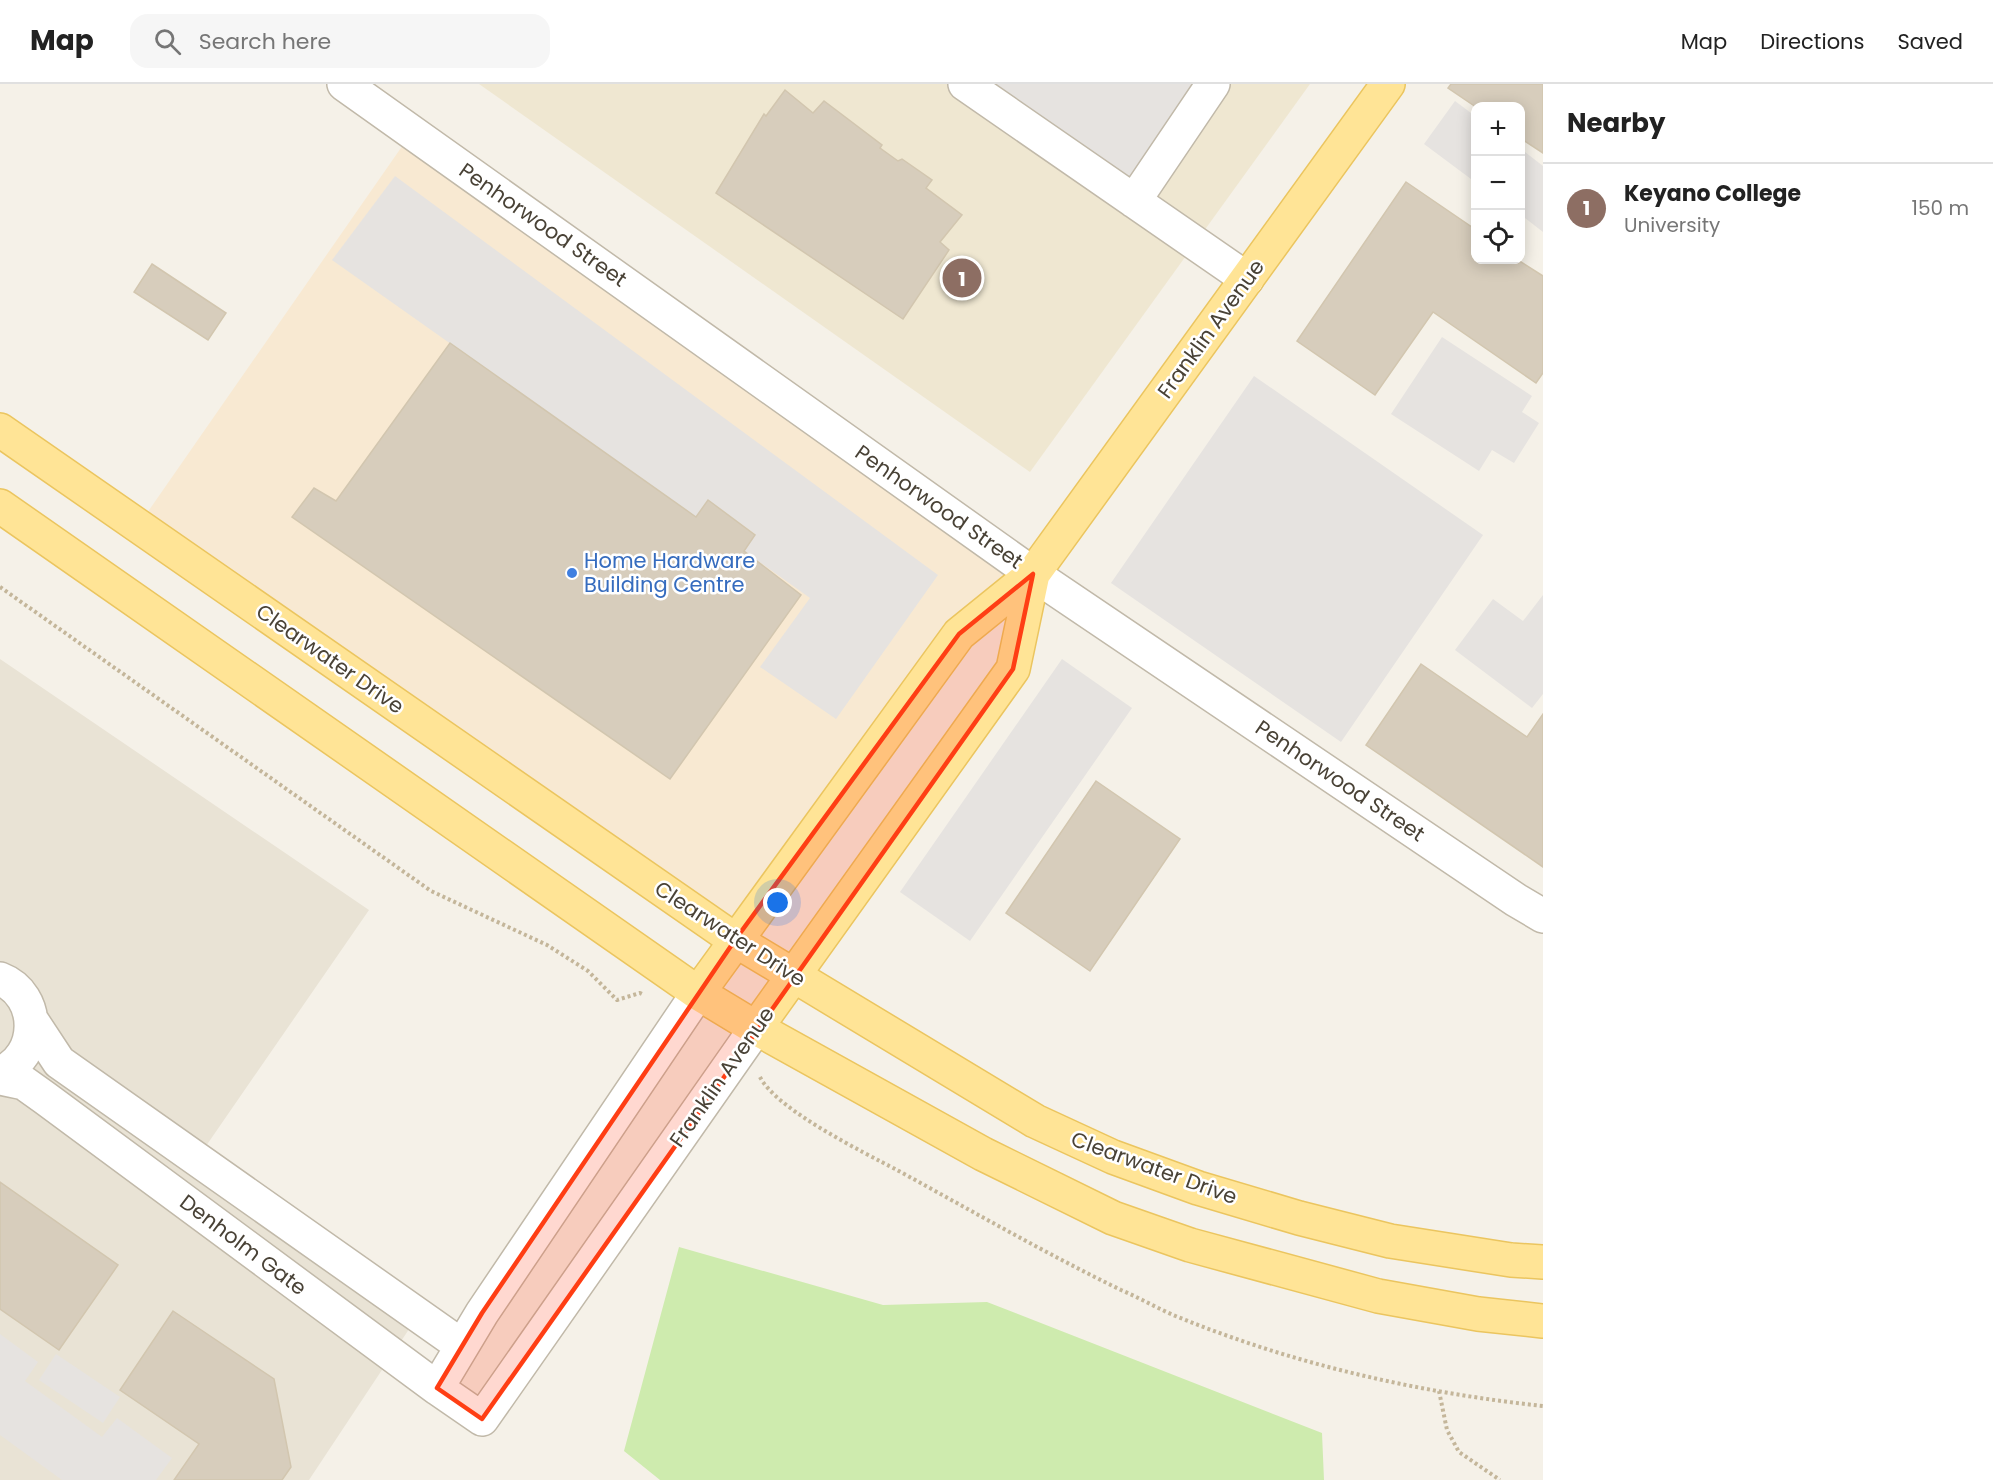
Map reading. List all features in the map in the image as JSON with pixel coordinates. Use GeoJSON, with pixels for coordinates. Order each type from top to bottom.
{"type":"FeatureCollection","features":[{"type":"Feature","properties":{"kind":"main road","name":"Franklin Avenue"},"geometry":{"type":"LineString","coordinates":[[691,1003],[959,634],[1033,574],[1388,84]]}},
{"type":"Feature","properties":{"kind":"main road","name":"Clearwater Drive"},"geometry":{"type":"LineString","coordinates":[[0,430],[735,940],[1035,1121],[1113,1157],[1198,1188],[1299,1218],[1390,1241],[1511,1260],[1543,1262]]}},
{"type":"Feature","properties":{"kind":"main road"},"geometry":{"type":"LineString","coordinates":[[0,507],[691,1003],[748,1040],[1113,1218],[1190,1245],[1378,1296],[1478,1314],[1543,1321]]}},
{"type":"Feature","properties":{"kind":"main road","name":"Franklin Avenue"},"geometry":{"type":"LineString","coordinates":[[748,1040],[1013,669],[1033,574]]}},
{"type":"Feature","properties":{"kind":"street","name":"Penhorwood Street"},"geometry":{"type":"LineString","coordinates":[[344,84],[1033,574],[1543,916]]}},
{"type":"Feature","properties":{"kind":"street"},"geometry":{"type":"LineString","coordinates":[[965,84],[1247,279]]}},
{"type":"Feature","properties":{"kind":"street"},"geometry":{"type":"LineString","coordinates":[[1134,201],[1213,84]]}},
{"type":"Feature","properties":{"kind":"street","name":"Denholm Gate"},"geometry":{"type":"LineString","coordinates":[[0,980],[19,992],[28,1006],[32,1021],[59,1062],[462,1346]]}},
{"type":"Feature","properties":{"kind":"street","name":"Franklin Avenue"},"geometry":{"type":"LineString","coordinates":[[437,1388],[482,1313],[691,1003]]}},
{"type":"Feature","properties":{"kind":"street"},"geometry":{"type":"LineString","coordinates":[[0,1073],[17,1062],[26,1050],[31,1036],[32,1021]]}},
{"type":"Feature","properties":{"kind":"street","name":"Franklin Avenue"},"geometry":{"type":"LineString","coordinates":[[482,1419],[748,1040]]}},
{"type":"Feature","properties":{"kind":"street","name":"Denholm Gate"},"geometry":{"type":"LineString","coordinates":[[0,1078],[24,1083],[482,1419]]}},
{"type":"Feature","properties":{"kind":"path"},"geometry":{"type":"LineString","coordinates":[[0,587],[431,891],[547,945],[588,971],[617,1000],[640,993],[691,1003]]}},
{"type":"Feature","properties":{"kind":"path"},"geometry":{"type":"LineString","coordinates":[[748,1040],[755,1066],[765,1087],[821,1128],[1072,1266],[1182,1319],[1282,1354],[1412,1387],[1543,1406]]}},
{"type":"Feature","properties":{"kind":"path"},"geometry":{"type":"LineString","coordinates":[[1438,1391],[1447,1430],[1459,1452],[1500,1480]]}},
{"type":"Feature","properties":{"kind":"highlighted area"},"geometry":{"type":"Polygon","coordinates":[[[1033,574],[1013,669],[482,1419],[437,1388],[482,1313],[735,940],[959,634],[1033,574]]]}},
{"type":"Feature","properties":{"kind":"shaded area"},"geometry":{"type":"Polygon","coordinates":[[[479,84],[1310,84],[1030,472],[479,84]]]}},
{"type":"Feature","properties":{"kind":"shaded area"},"geometry":{"type":"Polygon","coordinates":[[[960,84],[1221,84],[1135,208],[960,84]]]}},
{"type":"Feature","properties":{"kind":"shaded area"},"geometry":{"type":"Polygon","coordinates":[[[1455,101],[1471,113],[1471,179],[1424,144],[1455,101]]]}},
{"type":"Feature","properties":{"kind":"shaded area"},"geometry":{"type":"Polygon","coordinates":[[[412,132],[1033,574],[959,634],[735,940],[138,526],[412,132]]]}},
{"type":"Feature","properties":{"kind":"shaded area"},"geometry":{"type":"Polygon","coordinates":[[[1525,152],[1543,166],[1543,232],[1525,218],[1525,152]]]}},
{"type":"Feature","properties":{"kind":"shaded area"},"geometry":{"type":"Polygon","coordinates":[[[395,176],[938,575],[836,719],[760,667],[810,598],[744,551],[755,534],[708,500],[696,517],[332,260],[395,176]]]}},
{"type":"Feature","properties":{"kind":"shaded area"},"geometry":{"type":"Polygon","coordinates":[[[1442,337],[1532,396],[1522,412],[1539,423],[1514,463],[1492,450],[1479,471],[1391,414],[1442,337]]]}},
{"type":"Feature","properties":{"kind":"shaded area"},"geometry":{"type":"Polygon","coordinates":[[[1254,376],[1483,535],[1341,742],[1111,583],[1254,376]]]}},
{"type":"Feature","properties":{"kind":"shaded area"},"geometry":{"type":"Polygon","coordinates":[[[1543,595],[1543,694],[1532,708],[1455,650],[1493,599],[1523,621],[1543,595]]]}},
{"type":"Feature","properties":{"kind":"shaded area"},"geometry":{"type":"Polygon","coordinates":[[[0,659],[369,910],[206,1146],[425,1305],[309,1480],[0,1480],[0,659]]]}},
{"type":"Feature","properties":{"kind":"shaded area"},"geometry":{"type":"Polygon","coordinates":[[[1062,659],[1132,708],[970,941],[900,892],[1062,659]]]}},
{"type":"Feature","properties":{"kind":"shaded area"},"geometry":{"type":"Polygon","coordinates":[[[0,1334],[38,1362],[25,1381],[102,1437],[117,1418],[172,1458],[156,1480],[62,1480],[0,1435],[0,1334]]]}},
{"type":"Feature","properties":{"kind":"shaded area"},"geometry":{"type":"Polygon","coordinates":[[[56,1354],[120,1397],[103,1423],[39,1380],[56,1354]]]}},
{"type":"Feature","properties":{"kind":"green space"},"geometry":{"type":"Polygon","coordinates":[[[679,1247],[883,1305],[987,1302],[1322,1433],[1324,1480],[660,1480],[624,1451],[679,1247]]]}},
{"type":"Feature","properties":{"kind":"building"},"geometry":{"type":"Polygon","coordinates":[[[1451,84],[1543,84],[1543,153],[1525,141],[1525,102],[1471,104],[1448,88],[1451,84]]]}},
{"type":"Feature","properties":{"kind":"building"},"geometry":{"type":"Polygon","coordinates":[[[785,90],[813,113],[824,101],[882,145],[880,148],[898,161],[902,159],[932,180],[926,188],[962,215],[940,242],[949,250],[903,319],[716,193],[764,114],[766,116],[785,90]]]}},
{"type":"Feature","properties":{"kind":"building"},"geometry":{"type":"Polygon","coordinates":[[[1406,182],[1471,227],[1471,264],[1524,264],[1543,276],[1543,373],[1536,383],[1433,312],[1375,395],[1297,341],[1406,182]]]}},
{"type":"Feature","properties":{"kind":"building"},"geometry":{"type":"Polygon","coordinates":[[[152,264],[226,313],[208,340],[134,292],[152,264]]]}},
{"type":"Feature","properties":{"kind":"building","name":"Home Hardware Building Centre"},"geometry":{"type":"Polygon","coordinates":[[[450,343],[696,517],[708,500],[755,535],[744,551],[801,595],[670,779],[292,517],[314,488],[336,501],[450,343]]]}},
{"type":"Feature","properties":{"kind":"building"},"geometry":{"type":"Polygon","coordinates":[[[1421,664],[1527,737],[1543,714],[1543,867],[1366,745],[1421,664]]]}},
{"type":"Feature","properties":{"kind":"building"},"geometry":{"type":"Polygon","coordinates":[[[1096,781],[1180,839],[1090,971],[1006,913],[1096,781]]]}},
{"type":"Feature","properties":{"kind":"building"},"geometry":{"type":"Polygon","coordinates":[[[0,1182],[118,1265],[59,1350],[0,1309],[0,1182]]]}},
{"type":"Feature","properties":{"kind":"building"},"geometry":{"type":"Polygon","coordinates":[[[173,1311],[274,1379],[291,1467],[282,1480],[174,1480],[199,1444],[120,1390],[173,1311]]]}},
{"type":"Feature","properties":{"kind":"place","name":"Keyano College"},"geometry":{"type":"Point","coordinates":[962,278]}},
{"type":"Feature","properties":{"kind":"place","name":"Home Hardware Building Centre"},"geometry":{"type":"Point","coordinates":[572,573]}}]}
